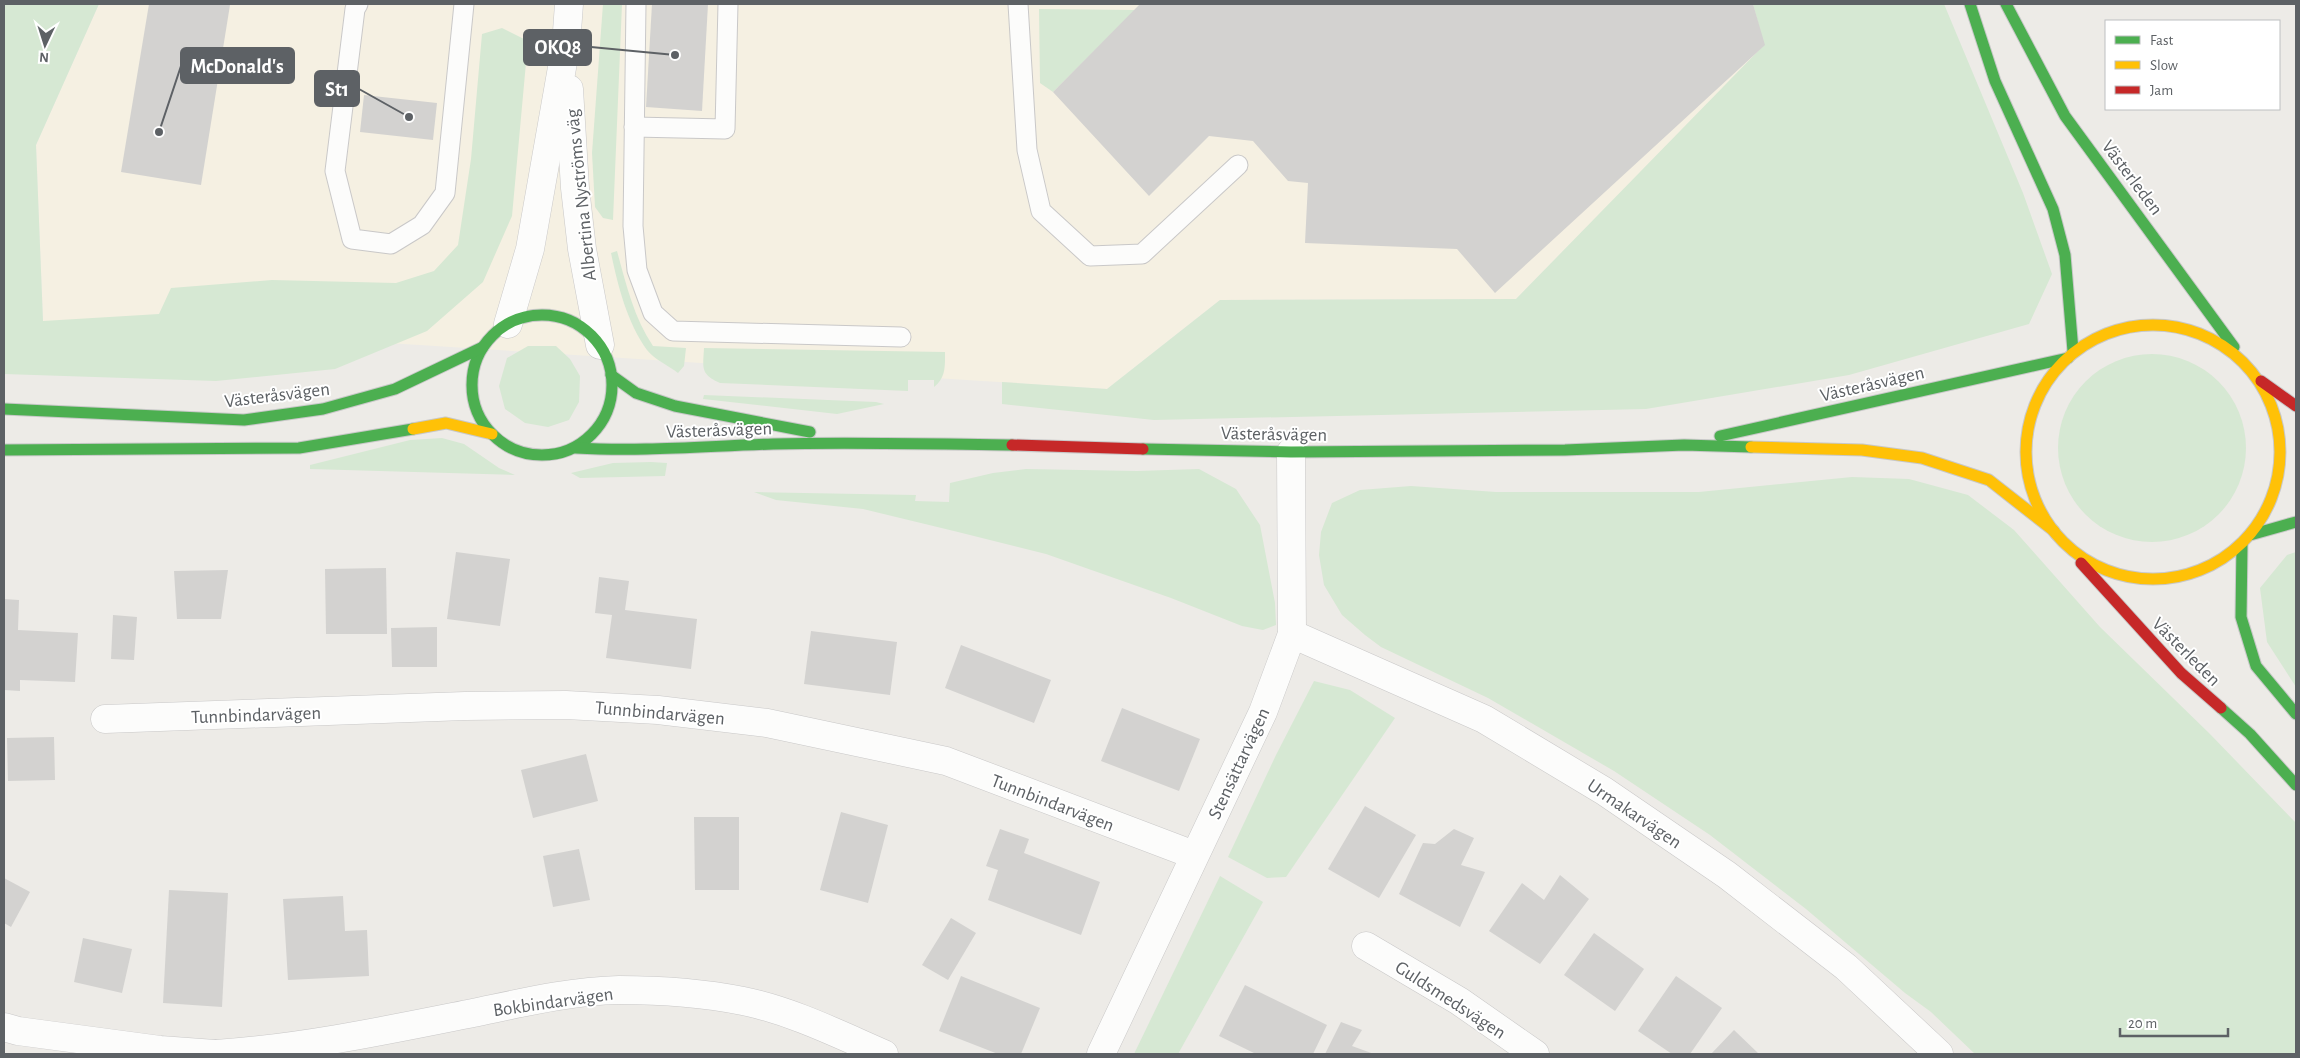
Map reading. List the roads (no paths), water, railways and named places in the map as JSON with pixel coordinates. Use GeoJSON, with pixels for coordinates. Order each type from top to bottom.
{"type":"FeatureCollection","features":[{"type":"Feature","properties":{"kind":"street","name":"Albertina Nyströms väg"},"geometry":{"type":"LineString","coordinates":[[508,324],[530,249],[566,44],[569,4]]}},
{"type":"Feature","properties":{"kind":"street"},"geometry":{"type":"LineString","coordinates":[[1970,4],[1995,81],[2053,209],[2065,255],[2071,354]]}},
{"type":"Feature","properties":{"kind":"street","name":"Västerleden"},"geometry":{"type":"LineString","coordinates":[[2006,4],[2065,116],[2140,216],[2245,363]]}},
{"type":"Feature","properties":{"kind":"street","name":"Albertina Nyströms väg"},"geometry":{"type":"LineString","coordinates":[[566,44],[575,188],[582,249],[600,345]]}},
{"type":"Feature","properties":{"kind":"street"},"geometry":{"type":"LineString","coordinates":[[4,450],[300,448],[446,423],[492,434],[517,450],[531,454],[548,455],[576,448],[588,442],[606,416],[612,394],[611,375],[600,345],[576,324],[556,316],[543,314],[530,315],[508,324],[492,334],[477,360],[471,386],[477,412],[492,434]]}},
{"type":"Feature","properties":{"kind":"street"},"geometry":{"type":"LineString","coordinates":[[2137,324],[2164,324],[2201,332],[2245,363],[2266,392],[2278,422],[2281,457],[2274,492],[2257,526],[2242,544],[2223,559],[2187,575],[2154,579],[2116,574],[2089,563],[2056,534],[2036,505],[2027,475],[2025,446],[2030,415],[2046,381],[2071,354],[2102,334],[2137,324]]}},
{"type":"Feature","properties":{"kind":"street","name":"Västeråsvägen"},"geometry":{"type":"LineString","coordinates":[[4,409],[244,420],[323,409],[395,389],[483,347]]}},
{"type":"Feature","properties":{"kind":"street","name":"Västeråsvägen"},"geometry":{"type":"LineString","coordinates":[[1684,445],[2071,354]]}},
{"type":"Feature","properties":{"kind":"street","name":"Västeråsvägen"},"geometry":{"type":"LineString","coordinates":[[611,375],[636,393],[674,406],[863,442]]}},
{"type":"Feature","properties":{"kind":"street"},"geometry":{"type":"LineString","coordinates":[[2256,377],[2296,406]]}},
{"type":"Feature","properties":{"kind":"street","name":"Västeråsvägen"},"geometry":{"type":"LineString","coordinates":[[576,448],[627,451],[674,447],[863,442],[1291,452],[1565,450],[1684,445],[1862,450],[1922,458],[1989,480],[2056,534]]}},
{"type":"Feature","properties":{"kind":"street","name":"Stensättarvägen"},"geometry":{"type":"LineString","coordinates":[[1101,1054],[1263,712],[1292,634],[1291,452]]}},
{"type":"Feature","properties":{"kind":"street"},"geometry":{"type":"LineString","coordinates":[[2250,535],[2296,522]]}},
{"type":"Feature","properties":{"kind":"street","name":"Västerleden"},"geometry":{"type":"LineString","coordinates":[[2056,534],[2181,673],[2250,734],[2296,785]]}},
{"type":"Feature","properties":{"kind":"street"},"geometry":{"type":"LineString","coordinates":[[2242,544],[2241,617],[2256,666],[2296,714]]}},
{"type":"Feature","properties":{"kind":"street","name":"Urmakarvägen"},"geometry":{"type":"LineString","coordinates":[[1292,634],[1484,719],[1604,791],[1727,875],[1846,967],[1939,1054]]}},
{"type":"Feature","properties":{"kind":"street","name":"Tunnbindarvägen"},"geometry":{"type":"LineString","coordinates":[[105,719],[566,704],[658,710],[767,723],[946,761],[1194,855]]}},
{"type":"Feature","properties":{"kind":"street","name":"Guldsmedsvägen"},"geometry":{"type":"LineString","coordinates":[[1366,946],[1459,1001],[1535,1054]]}},
{"type":"Feature","properties":{"kind":"street","name":"Bokbindarvägen"},"geometry":{"type":"LineString","coordinates":[[4,1026],[18,1031],[160,1050],[216,1054],[280,1049],[555,997],[618,990],[674,992],[743,1001],[809,1021],[884,1054]]}},
{"type":"Feature","properties":{"kind":"lane"},"geometry":{"type":"LineString","coordinates":[[358,4],[355,9],[335,171],[352,239],[391,244],[422,225],[445,193],[464,4]]}},
{"type":"Feature","properties":{"kind":"lane"},"geometry":{"type":"LineString","coordinates":[[636,4],[633,226],[637,270],[653,313],[673,331],[901,337]]}},
{"type":"Feature","properties":{"kind":"lane"},"geometry":{"type":"LineString","coordinates":[[634,126],[725,129],[728,4]]}},
{"type":"Feature","properties":{"kind":"lane"},"geometry":{"type":"LineString","coordinates":[[1018,4],[1027,150],[1041,211],[1090,256],[1142,254],[1238,165]]}},
{"type":"Feature","properties":{"kind":"place","name":"OKQ8"},"geometry":{"type":"Point","coordinates":[675,55]}},
{"type":"Feature","properties":{"kind":"place","name":"St1"},"geometry":{"type":"Point","coordinates":[409,117]}},
{"type":"Feature","properties":{"kind":"place","name":"McDonald's"},"geometry":{"type":"Point","coordinates":[159,132]}}]}
